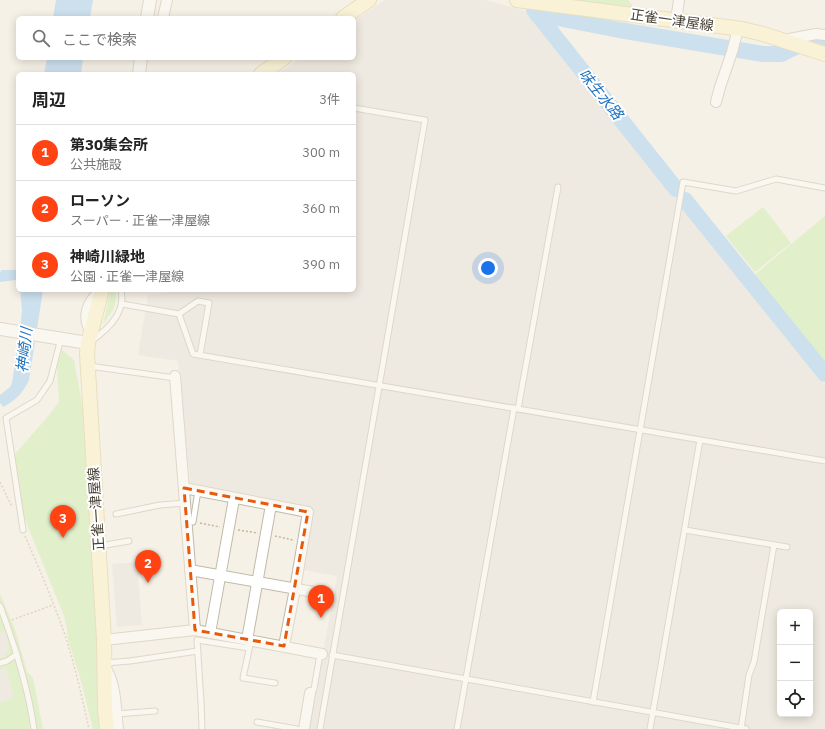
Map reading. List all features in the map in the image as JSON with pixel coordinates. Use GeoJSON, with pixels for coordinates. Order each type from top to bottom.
{"type":"FeatureCollection","features":[{"type":"Feature","properties":{"kind":"main road"},"geometry":{"type":"LineString","coordinates":[[346,16],[369,0]]}},
{"type":"Feature","properties":{"kind":"main road","name":"正雀一津屋線"},"geometry":{"type":"LineString","coordinates":[[517,0],[542,2],[738,29],[763,34],[825,54]]}},
{"type":"Feature","properties":{"kind":"main road"},"geometry":{"type":"LineString","coordinates":[[264,72],[281,60]]}},
{"type":"Feature","properties":{"kind":"main road","name":"正雀一津屋線"},"geometry":{"type":"LineString","coordinates":[[101,292],[90,337],[88,366],[104,640],[105,709],[107,729]]}},
{"type":"Feature","properties":{"kind":"street"},"geometry":{"type":"LineString","coordinates":[[147,16],[150,0]]}},
{"type":"Feature","properties":{"kind":"street"},"geometry":{"type":"LineString","coordinates":[[163,16],[167,0]]}},
{"type":"Feature","properties":{"kind":"street"},"geometry":{"type":"LineString","coordinates":[[676,20],[679,0]]}},
{"type":"Feature","properties":{"kind":"street"},"geometry":{"type":"LineString","coordinates":[[716,102],[733,50],[738,29]]}},
{"type":"Feature","properties":{"kind":"street"},"geometry":{"type":"LineString","coordinates":[[795,44],[816,34],[825,35]]}},
{"type":"Feature","properties":{"kind":"street"},"geometry":{"type":"LineString","coordinates":[[139,72],[141,60]]}},
{"type":"Feature","properties":{"kind":"street"},"geometry":{"type":"LineString","coordinates":[[2,330],[55,338],[90,337]]}},
{"type":"Feature","properties":{"kind":"street"},"geometry":{"type":"LineString","coordinates":[[175,377],[195,630]]}},
{"type":"Feature","properties":{"kind":"street"},"geometry":{"type":"LineString","coordinates":[[184,488],[234,499],[308,512],[284,646]]}},
{"type":"Feature","properties":{"kind":"street"},"geometry":{"type":"LineString","coordinates":[[210,633],[234,499]]}},
{"type":"Feature","properties":{"kind":"street"},"geometry":{"type":"LineString","coordinates":[[249,643],[271,505]]}},
{"type":"Feature","properties":{"kind":"street"},"geometry":{"type":"LineString","coordinates":[[190,570],[325,594],[323,606]]}},
{"type":"Feature","properties":{"kind":"street"},"geometry":{"type":"LineString","coordinates":[[104,640],[195,630],[249,643],[284,646],[325,654]]}},
{"type":"Feature","properties":{"kind":"street"},"geometry":{"type":"LineString","coordinates":[[104,665],[110,676],[118,729]]}},
{"type":"Feature","properties":{"kind":"street"},"geometry":{"type":"LineString","coordinates":[[304,729],[310,693]]}},
{"type":"Feature","properties":{"kind":"lane"},"geometry":{"type":"LineString","coordinates":[[310,693],[314,689],[325,654],[379,385],[425,120],[356,108]]}},
{"type":"Feature","properties":{"kind":"lane"},"geometry":{"type":"LineString","coordinates":[[593,702],[683,182],[736,191],[776,179],[825,188]]}},
{"type":"Feature","properties":{"kind":"lane"},"geometry":{"type":"LineString","coordinates":[[457,729],[558,187]]}},
{"type":"Feature","properties":{"kind":"lane"},"geometry":{"type":"LineString","coordinates":[[90,337],[101,334],[110,325],[119,312],[122,304],[121,292]]}},
{"type":"Feature","properties":{"kind":"lane"},"geometry":{"type":"LineString","coordinates":[[122,304],[179,314],[198,301],[209,303],[200,355]]}},
{"type":"Feature","properties":{"kind":"lane"},"geometry":{"type":"LineString","coordinates":[[179,314],[193,354],[825,461]]}},
{"type":"Feature","properties":{"kind":"lane"},"geometry":{"type":"LineString","coordinates":[[23,530],[6,418],[37,400],[50,381],[55,338]]}},
{"type":"Feature","properties":{"kind":"lane"},"geometry":{"type":"LineString","coordinates":[[88,366],[175,377]]}},
{"type":"Feature","properties":{"kind":"lane"},"geometry":{"type":"LineString","coordinates":[[650,729],[700,440]]}},
{"type":"Feature","properties":{"kind":"lane"},"geometry":{"type":"LineString","coordinates":[[193,522],[198,491]]}},
{"type":"Feature","properties":{"kind":"lane"},"geometry":{"type":"LineString","coordinates":[[116,514],[160,505],[185,503]]}},
{"type":"Feature","properties":{"kind":"lane"},"geometry":{"type":"LineString","coordinates":[[684,530],[787,547]]}},
{"type":"Feature","properties":{"kind":"lane"},"geometry":{"type":"LineString","coordinates":[[98,546],[129,541]]}},
{"type":"Feature","properties":{"kind":"lane"},"geometry":{"type":"LineString","coordinates":[[325,654],[743,729],[749,675],[754,662],[774,545]]}},
{"type":"Feature","properties":{"kind":"lane"},"geometry":{"type":"LineString","coordinates":[[0,606],[30,702],[34,729]]}},
{"type":"Feature","properties":{"kind":"lane"},"geometry":{"type":"LineString","coordinates":[[202,729],[197,640],[249,643],[243,678],[275,683]]}},
{"type":"Feature","properties":{"kind":"lane"},"geometry":{"type":"LineString","coordinates":[[104,665],[198,651]]}},
{"type":"Feature","properties":{"kind":"lane"},"geometry":{"type":"LineString","coordinates":[[0,663],[7,661],[16,654]]}},
{"type":"Feature","properties":{"kind":"lane"},"geometry":{"type":"LineString","coordinates":[[320,729],[325,654]]}},
{"type":"Feature","properties":{"kind":"lane"},"geometry":{"type":"LineString","coordinates":[[116,714],[155,711]]}},
{"type":"Feature","properties":{"kind":"lane"},"geometry":{"type":"LineString","coordinates":[[257,722],[297,729]]}},
{"type":"Feature","properties":{"kind":"path"},"geometry":{"type":"LineString","coordinates":[[0,482],[13,510]]}},
{"type":"Feature","properties":{"kind":"path"},"geometry":{"type":"LineString","coordinates":[[193,522],[303,541]]}},
{"type":"Feature","properties":{"kind":"path"},"geometry":{"type":"LineString","coordinates":[[23,530],[65,636],[81,692],[89,729]]}},
{"type":"Feature","properties":{"kind":"path"},"geometry":{"type":"LineString","coordinates":[[6,622],[54,605]]}},
{"type":"Feature","properties":{"kind":"highlighted area"},"geometry":{"type":"Polygon","coordinates":[[[184,488],[308,512],[284,646],[195,630],[184,488]]]}},
{"type":"Feature","properties":{"kind":"shaded area"},"geometry":{"type":"Polygon","coordinates":[[[385,0],[485,0],[530,12],[825,385],[825,729],[309,729],[337,576],[302,570],[313,509],[193,487],[190,481],[178,361],[138,355],[148,295],[171,292],[356,292],[356,72],[280,72],[298,60],[356,60],[356,20],[385,0]]]}},
{"type":"Feature","properties":{"kind":"shaded area"},"geometry":{"type":"Polygon","coordinates":[[[137,562],[142,625],[117,627],[112,564],[137,562]]]}},
{"type":"Feature","properties":{"kind":"shaded area"},"geometry":{"type":"Polygon","coordinates":[[[4,631],[9,648],[5,656],[0,658],[0,633],[4,631]]]}},
{"type":"Feature","properties":{"kind":"shaded area"},"geometry":{"type":"Polygon","coordinates":[[[6,668],[14,698],[0,702],[0,669],[6,668]]]}},
{"type":"Feature","properties":{"kind":"green space"},"geometry":{"type":"Polygon","coordinates":[[[560,0],[628,0],[632,5],[632,8],[560,0]]]}},
{"type":"Feature","properties":{"kind":"green space"},"geometry":{"type":"Polygon","coordinates":[[[763,207],[791,243],[755,272],[726,236],[763,207]]]}},
{"type":"Feature","properties":{"kind":"green space"},"geometry":{"type":"Polygon","coordinates":[[[825,216],[825,362],[821,365],[753,276],[825,216]]]}},
{"type":"Feature","properties":{"kind":"green space"},"geometry":{"type":"Polygon","coordinates":[[[111,292],[115,292],[115,305],[112,312],[103,324],[111,292]]]}},
{"type":"Feature","properties":{"kind":"green space"},"geometry":{"type":"Polygon","coordinates":[[[62,350],[74,360],[85,421],[98,647],[97,696],[100,729],[93,729],[80,677],[68,640],[64,616],[22,512],[15,454],[59,402],[57,366],[62,350]]]}},
{"type":"Feature","properties":{"kind":"green space"},"geometry":{"type":"Polygon","coordinates":[[[0,594],[15,629],[27,671],[33,678],[43,729],[0,729],[0,594]]]}},
{"type":"Feature","properties":{"kind":"water"},"geometry":{"type":"Polygon","coordinates":[[[56,0],[93,0],[90,16],[53,16],[56,0]]]}},
{"type":"Feature","properties":{"kind":"water"},"geometry":{"type":"Polygon","coordinates":[[[47,60],[83,60],[81,72],[44,72],[47,60]]]}},
{"type":"Feature","properties":{"kind":"water"},"geometry":{"type":"Polygon","coordinates":[[[16,269],[16,280],[0,282],[0,272],[2,270],[16,269]]]}},
{"type":"Feature","properties":{"kind":"water","name":"神崎川"},"geometry":{"type":"Polygon","coordinates":[[[20,292],[43,292],[29,380],[18,396],[3,407],[0,403],[0,395],[10,387],[12,383],[22,310],[20,292]]]}},
{"type":"Feature","properties":{"kind":"waterway","name":"味生水路"},"geometry":{"type":"LineString","coordinates":[[534,10],[676,189]]}},
{"type":"Feature","properties":{"kind":"waterway"},"geometry":{"type":"LineString","coordinates":[[537,14],[619,30],[763,54],[781,54],[806,42],[825,41]]}},
{"type":"Feature","properties":{"kind":"waterway"},"geometry":{"type":"LineString","coordinates":[[685,200],[825,374]]}},
{"type":"Feature","properties":{"kind":"place","name":"神崎川緑地"},"geometry":{"type":"Point","coordinates":[63,538]}},
{"type":"Feature","properties":{"kind":"place","name":"ローソン"},"geometry":{"type":"Point","coordinates":[148,583]}},
{"type":"Feature","properties":{"kind":"place","name":"第30集会所"},"geometry":{"type":"Point","coordinates":[321,618]}}]}
